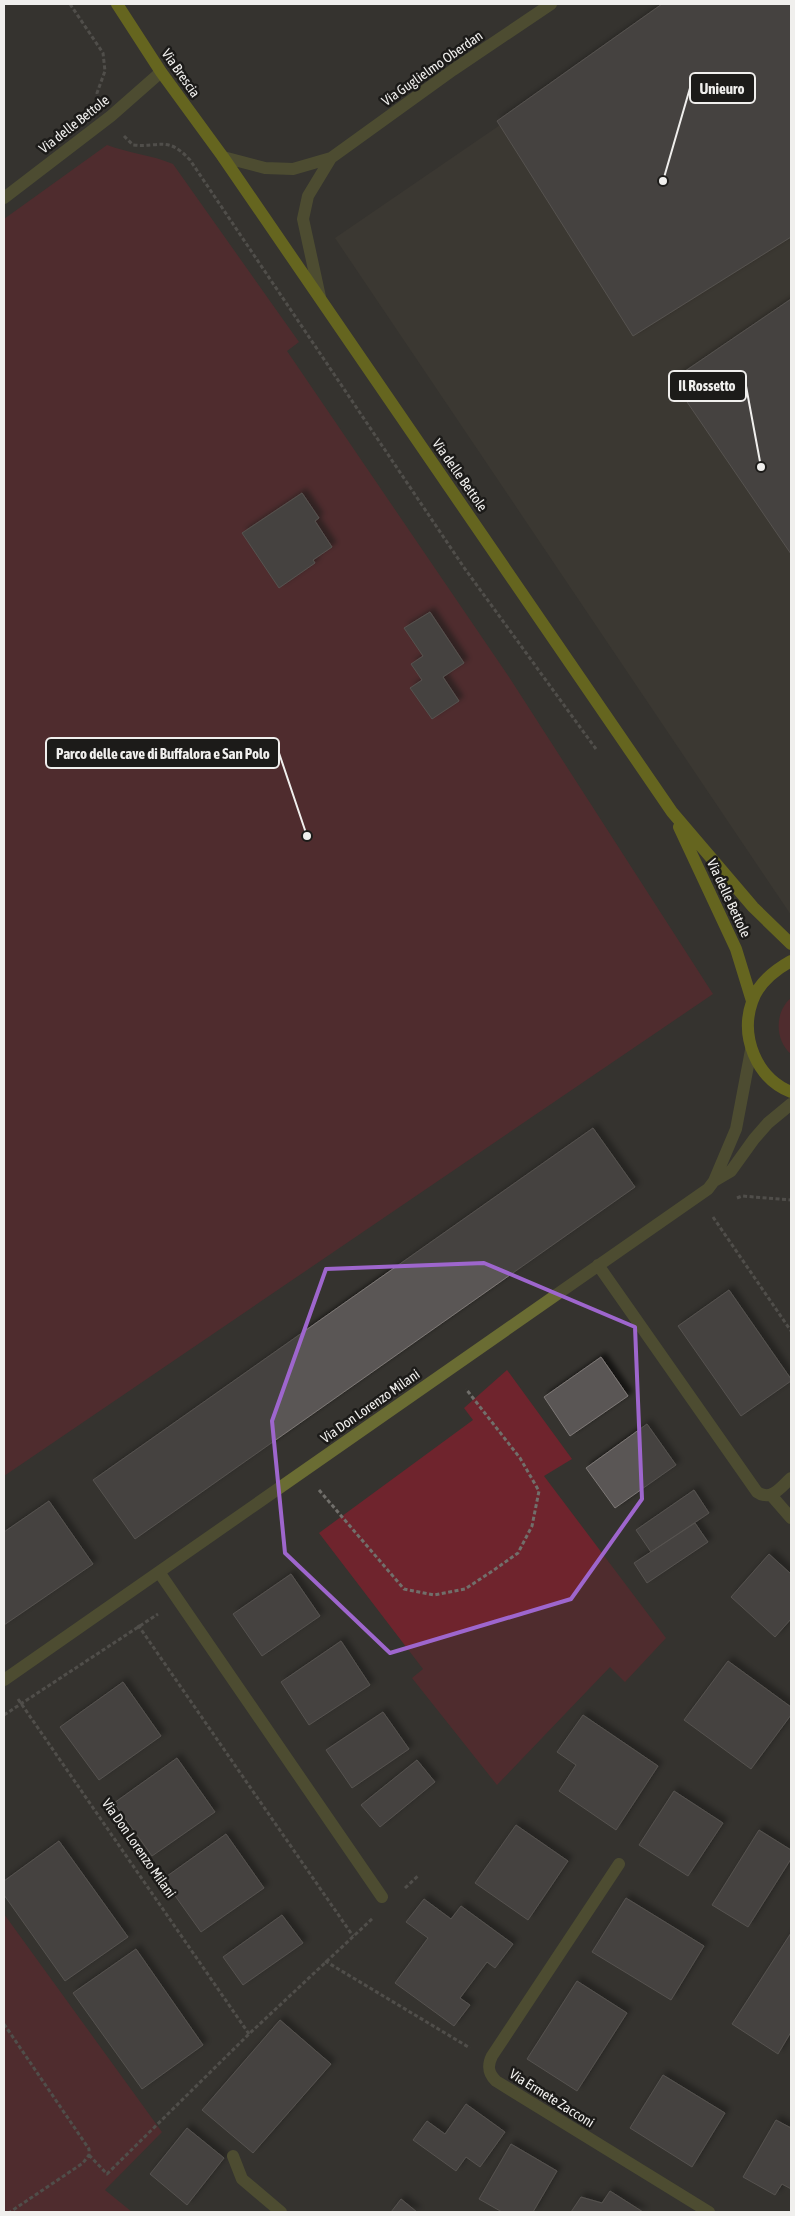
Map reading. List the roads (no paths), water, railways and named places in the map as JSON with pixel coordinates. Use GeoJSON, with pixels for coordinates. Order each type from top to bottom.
{"type":"FeatureCollection","features":[{"type":"Feature","properties":{"kind":"main road","name":"Via Brescia"},"geometry":{"type":"LineString","coordinates":[[117,4],[161,72],[223,157]]}},
{"type":"Feature","properties":{"kind":"main road","name":"Via delle Bettole"},"geometry":{"type":"LineString","coordinates":[[223,157],[672,812],[753,908],[791,944]]}},
{"type":"Feature","properties":{"kind":"main road","name":"Via delle Bettole"},"geometry":{"type":"LineString","coordinates":[[672,812],[728,932],[745,974],[752,1000]]}},
{"type":"Feature","properties":{"kind":"main road"},"geometry":{"type":"LineString","coordinates":[[791,961],[768,977],[752,1000],[747,1025],[751,1050],[759,1066],[771,1079],[791,1092]]}},
{"type":"Feature","properties":{"kind":"street","name":"Via Guglielmo Oberdan"},"geometry":{"type":"LineString","coordinates":[[223,157],[265,168],[293,169],[331,158],[453,70],[551,4]]}},
{"type":"Feature","properties":{"kind":"street","name":"Via delle Bettole"},"geometry":{"type":"LineString","coordinates":[[4,198],[110,116],[161,72]]}},
{"type":"Feature","properties":{"kind":"street","name":"Via Guglielmo Oberdan"},"geometry":{"type":"LineString","coordinates":[[320,297],[303,219],[308,196],[331,158]]}},
{"type":"Feature","properties":{"kind":"street"},"geometry":{"type":"LineString","coordinates":[[711,1185],[736,1129],[751,1050]]}},
{"type":"Feature","properties":{"kind":"street","name":"Via Don Lorenzo Milani"},"geometry":{"type":"LineString","coordinates":[[4,1680],[732,1171],[754,1139],[768,1123],[791,1104]]}},
{"type":"Feature","properties":{"kind":"street"},"geometry":{"type":"LineString","coordinates":[[598,1265],[757,1492],[765,1496],[771,1495],[791,1478]]}},
{"type":"Feature","properties":{"kind":"street"},"geometry":{"type":"LineString","coordinates":[[771,1495],[791,1518]]}},
{"type":"Feature","properties":{"kind":"street"},"geometry":{"type":"LineString","coordinates":[[159,1572],[382,1897]]}},
{"type":"Feature","properties":{"kind":"street","name":"Via Ermete Zacconi"},"geometry":{"type":"LineString","coordinates":[[618,1864],[489,2062],[488,2069],[496,2081],[709,2212]]}},
{"type":"Feature","properties":{"kind":"street"},"geometry":{"type":"LineString","coordinates":[[233,2156],[242,2179],[281,2212]]}},
{"type":"Feature","properties":{"kind":"place","name":"Unieuro"},"geometry":{"type":"Point","coordinates":[663,181]}},
{"type":"Feature","properties":{"kind":"place","name":"Il Rossetto"},"geometry":{"type":"Point","coordinates":[761,467]}},
{"type":"Feature","properties":{"kind":"place","name":"Parco delle cave di Buffalora e San Polo"},"geometry":{"type":"Point","coordinates":[307,836]}}]}
